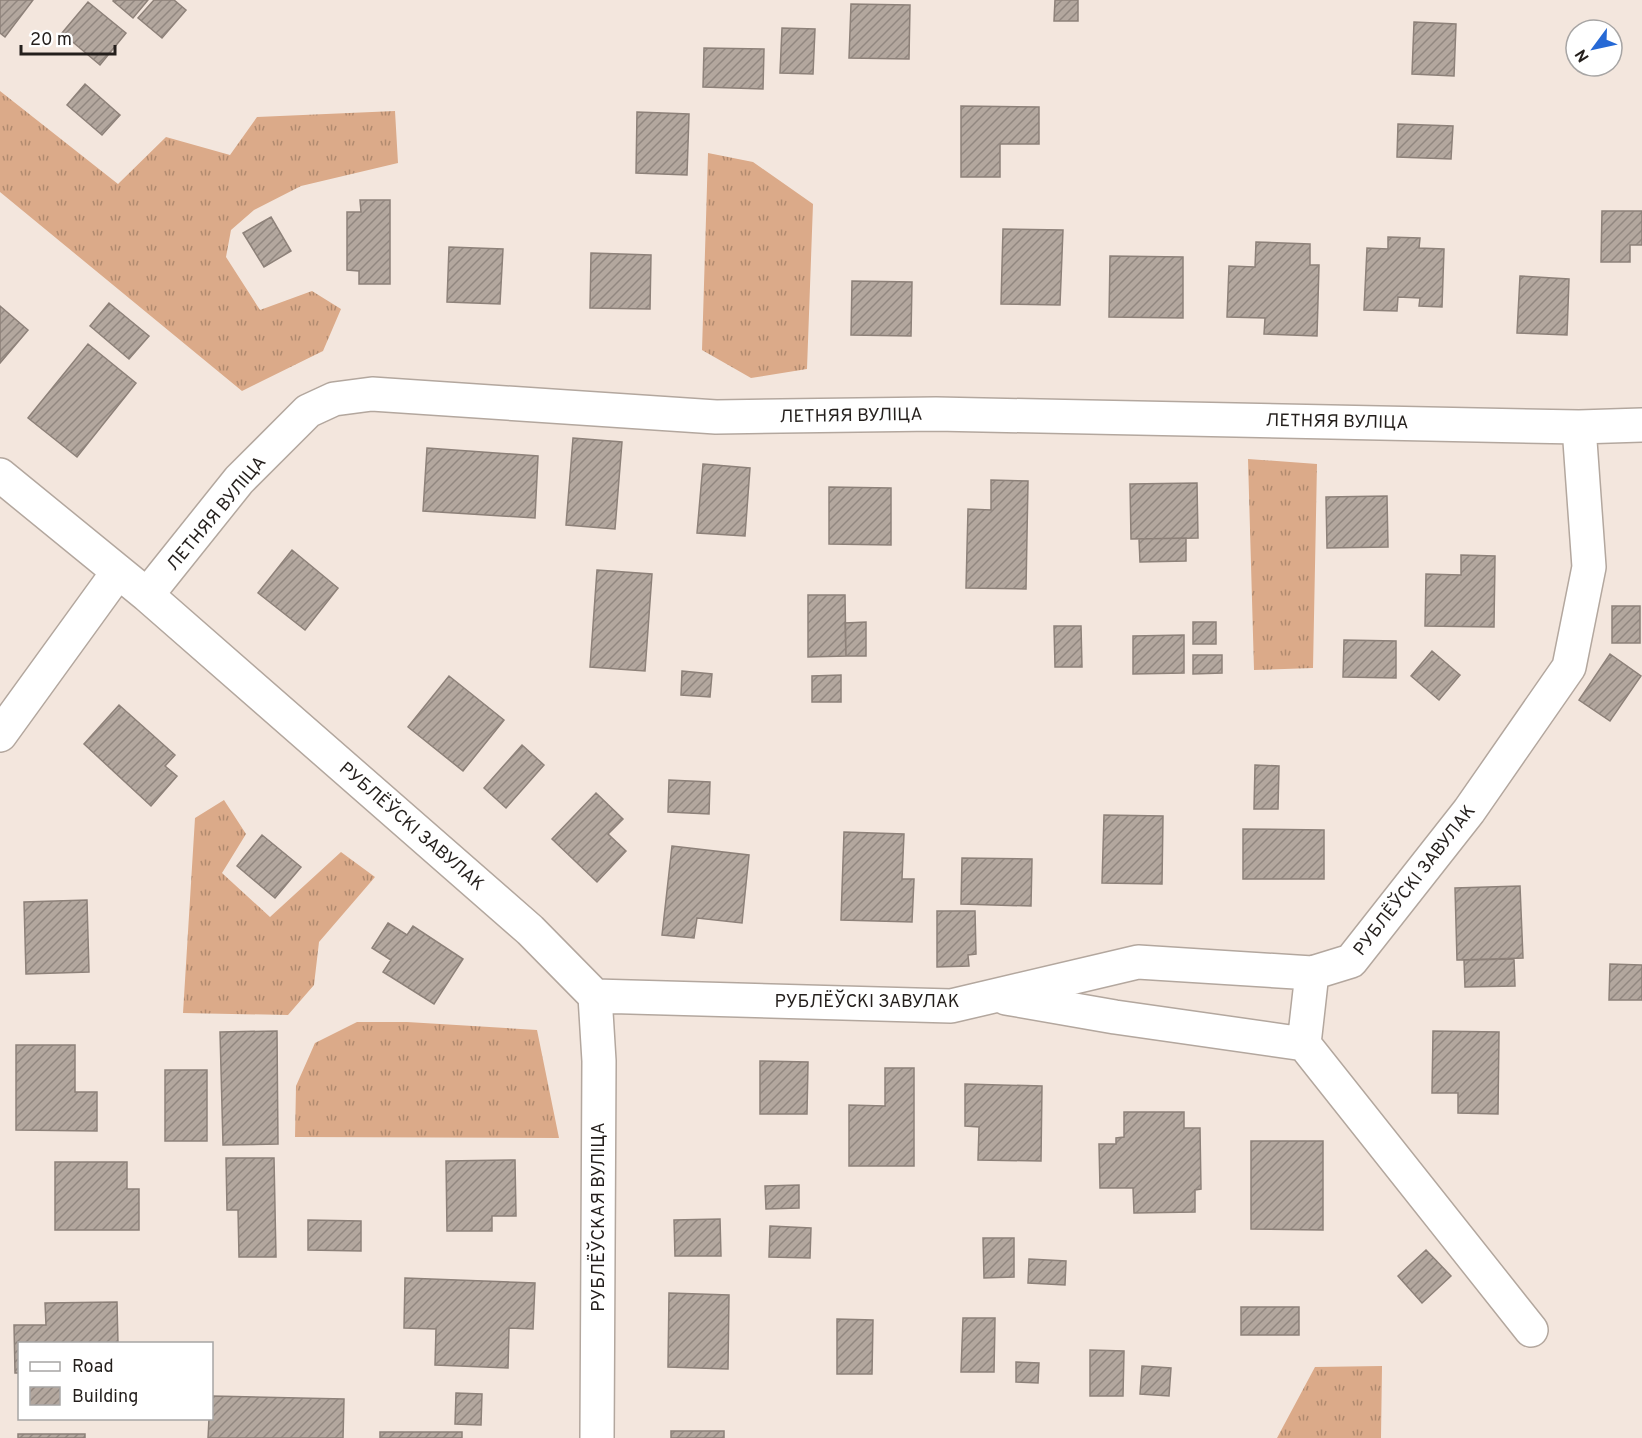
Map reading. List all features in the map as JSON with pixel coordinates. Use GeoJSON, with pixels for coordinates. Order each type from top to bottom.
{"type":"FeatureCollection","features":[{"type":"Feature","properties":{"kind":"street","name":"ЛЕТНЯЯ ВУЛІЦА"},"geometry":{"type":"LineString","coordinates":[[147,596],[239,480],[308,411],[334,399],[372,394],[716,417],[936,414],[1579,427],[1642,425]]}},
{"type":"Feature","properties":{"kind":"street","name":"РУБЛЁЎСКІ ЗАВУЛАК"},"geometry":{"type":"LineString","coordinates":[[0,475],[147,596],[530,930],[595,996],[951,1006],[1138,962],[1312,973],[1351,961],[1469,811],[1569,667],[1589,567],[1579,427]]}},
{"type":"Feature","properties":{"kind":"street"},"geometry":{"type":"LineString","coordinates":[[0,735],[118,572]]}},
{"type":"Feature","properties":{"kind":"street"},"geometry":{"type":"LineString","coordinates":[[1304,1044],[1312,973]]}},
{"type":"Feature","properties":{"kind":"street","name":"РУБЛЁЎСКАЯ ВУЛІЦА"},"geometry":{"type":"LineString","coordinates":[[595,996],[600,1061],[597,1438]]}},
{"type":"Feature","properties":{"kind":"street"},"geometry":{"type":"LineString","coordinates":[[994,996],[1115,1017],[1304,1044],[1531,1330]]}},
{"type":"Feature","properties":{"kind":"green space"},"geometry":{"type":"Polygon","coordinates":[[[0,91],[118,184],[166,137],[230,155],[257,117],[395,111],[398,163],[301,186],[254,210],[231,230],[226,257],[260,310],[312,291],[341,309],[323,351],[242,391],[0,192],[0,91]]]}},
{"type":"Feature","properties":{"kind":"green space"},"geometry":{"type":"Polygon","coordinates":[[[708,153],[753,162],[813,204],[807,369],[751,378],[702,350],[708,153]]]}},
{"type":"Feature","properties":{"kind":"green space"},"geometry":{"type":"Polygon","coordinates":[[[1248,459],[1317,464],[1313,668],[1254,670],[1248,459]]]}},
{"type":"Feature","properties":{"kind":"green space"},"geometry":{"type":"Polygon","coordinates":[[[224,800],[246,834],[222,873],[270,917],[341,852],[375,877],[319,942],[314,985],[288,1015],[183,1013],[195,818],[224,800]]]}},
{"type":"Feature","properties":{"kind":"green space"},"geometry":{"type":"Polygon","coordinates":[[[357,1022],[407,1022],[537,1030],[559,1138],[295,1137],[296,1086],[315,1043],[357,1022]]]}},
{"type":"Feature","properties":{"kind":"green space"},"geometry":{"type":"Polygon","coordinates":[[[1382,1366],[1381,1438],[1277,1438],[1315,1367],[1382,1366]]]}},
{"type":"Feature","properties":{"kind":"building"},"geometry":{"type":"Polygon","coordinates":[[[0,0],[33,0],[5,37],[0,33],[0,0]]]}},
{"type":"Feature","properties":{"kind":"building"},"geometry":{"type":"Polygon","coordinates":[[[114,0],[148,0],[133,18],[114,0]]]}},
{"type":"Feature","properties":{"kind":"building"},"geometry":{"type":"Polygon","coordinates":[[[154,0],[174,0],[186,10],[162,38],[138,18],[154,0]]]}},
{"type":"Feature","properties":{"kind":"building"},"geometry":{"type":"Polygon","coordinates":[[[1055,0],[1078,0],[1078,21],[1054,21],[1055,0]]]}},
{"type":"Feature","properties":{"kind":"building"},"geometry":{"type":"Polygon","coordinates":[[[88,2],[126,33],[100,65],[62,33],[88,2]]]}},
{"type":"Feature","properties":{"kind":"building"},"geometry":{"type":"Polygon","coordinates":[[[851,4],[910,5],[909,59],[849,58],[851,4]]]}},
{"type":"Feature","properties":{"kind":"building"},"geometry":{"type":"Polygon","coordinates":[[[1414,22],[1456,24],[1454,76],[1412,74],[1414,22]]]}},
{"type":"Feature","properties":{"kind":"building"},"geometry":{"type":"Polygon","coordinates":[[[782,28],[815,29],[813,74],[780,73],[782,28]]]}},
{"type":"Feature","properties":{"kind":"building"},"geometry":{"type":"Polygon","coordinates":[[[704,48],[764,49],[763,89],[703,87],[704,48]]]}},
{"type":"Feature","properties":{"kind":"building"},"geometry":{"type":"Polygon","coordinates":[[[85,84],[120,115],[102,135],[67,105],[85,84]]]}},
{"type":"Feature","properties":{"kind":"building"},"geometry":{"type":"Polygon","coordinates":[[[961,106],[1039,107],[1039,144],[1000,144],[1000,177],[961,177],[961,106]]]}},
{"type":"Feature","properties":{"kind":"building"},"geometry":{"type":"Polygon","coordinates":[[[637,112],[689,114],[687,175],[636,173],[637,112]]]}},
{"type":"Feature","properties":{"kind":"building"},"geometry":{"type":"Polygon","coordinates":[[[1398,124],[1453,126],[1451,159],[1397,157],[1398,124]]]}},
{"type":"Feature","properties":{"kind":"building"},"geometry":{"type":"Polygon","coordinates":[[[360,200],[390,200],[390,284],[359,284],[359,271],[347,270],[347,212],[361,212],[360,200]]]}},
{"type":"Feature","properties":{"kind":"building"},"geometry":{"type":"Polygon","coordinates":[[[1602,211],[1642,211],[1642,245],[1630,245],[1630,262],[1601,262],[1602,211]]]}},
{"type":"Feature","properties":{"kind":"building"},"geometry":{"type":"Polygon","coordinates":[[[271,217],[291,251],[264,267],[243,233],[271,217]]]}},
{"type":"Feature","properties":{"kind":"building"},"geometry":{"type":"Polygon","coordinates":[[[1003,229],[1063,230],[1060,305],[1001,304],[1003,229]]]}},
{"type":"Feature","properties":{"kind":"building"},"geometry":{"type":"Polygon","coordinates":[[[1388,237],[1420,238],[1419,248],[1444,249],[1442,307],[1419,306],[1420,298],[1398,297],[1397,311],[1364,310],[1367,248],[1388,249],[1388,237]]]}},
{"type":"Feature","properties":{"kind":"building"},"geometry":{"type":"Polygon","coordinates":[[[1256,242],[1310,244],[1310,265],[1319,265],[1317,336],[1264,334],[1265,318],[1227,317],[1229,266],[1255,267],[1256,242]]]}},
{"type":"Feature","properties":{"kind":"building"},"geometry":{"type":"Polygon","coordinates":[[[449,247],[503,249],[500,304],[447,302],[449,247]]]}},
{"type":"Feature","properties":{"kind":"building"},"geometry":{"type":"Polygon","coordinates":[[[591,253],[651,255],[650,309],[590,308],[591,253]]]}},
{"type":"Feature","properties":{"kind":"building"},"geometry":{"type":"Polygon","coordinates":[[[1110,256],[1183,257],[1183,318],[1109,317],[1110,256]]]}},
{"type":"Feature","properties":{"kind":"building"},"geometry":{"type":"Polygon","coordinates":[[[1520,276],[1569,279],[1567,335],[1517,333],[1520,276]]]}},
{"type":"Feature","properties":{"kind":"building"},"geometry":{"type":"Polygon","coordinates":[[[852,281],[912,282],[911,336],[851,335],[852,281]]]}},
{"type":"Feature","properties":{"kind":"building"},"geometry":{"type":"Polygon","coordinates":[[[109,303],[149,336],[129,359],[90,326],[109,303]]]}},
{"type":"Feature","properties":{"kind":"building"},"geometry":{"type":"Polygon","coordinates":[[[0,306],[28,330],[0,363],[0,306]]]}},
{"type":"Feature","properties":{"kind":"building"},"geometry":{"type":"Polygon","coordinates":[[[88,344],[136,383],[77,457],[28,418],[88,344]]]}},
{"type":"Feature","properties":{"kind":"building"},"geometry":{"type":"Polygon","coordinates":[[[573,438],[622,442],[615,529],[566,525],[573,438]]]}},
{"type":"Feature","properties":{"kind":"building"},"geometry":{"type":"Polygon","coordinates":[[[427,448],[538,456],[535,518],[423,511],[427,448]]]}},
{"type":"Feature","properties":{"kind":"building"},"geometry":{"type":"Polygon","coordinates":[[[703,464],[750,468],[745,536],[697,533],[703,464]]]}},
{"type":"Feature","properties":{"kind":"building"},"geometry":{"type":"Polygon","coordinates":[[[991,480],[1028,481],[1026,589],[966,588],[968,509],[991,510],[991,480]]]}},
{"type":"Feature","properties":{"kind":"building"},"geometry":{"type":"Polygon","coordinates":[[[1197,483],[1198,538],[1131,539],[1130,484],[1197,483]]]}},
{"type":"Feature","properties":{"kind":"building"},"geometry":{"type":"Polygon","coordinates":[[[829,487],[891,488],[891,545],[829,544],[829,487]]]}},
{"type":"Feature","properties":{"kind":"building"},"geometry":{"type":"Polygon","coordinates":[[[1387,496],[1388,547],[1327,548],[1326,497],[1387,496]]]}},
{"type":"Feature","properties":{"kind":"building"},"geometry":{"type":"Polygon","coordinates":[[[1186,538],[1186,561],[1140,562],[1139,539],[1186,538]]]}},
{"type":"Feature","properties":{"kind":"building"},"geometry":{"type":"Polygon","coordinates":[[[292,550],[338,588],[305,630],[258,593],[292,550]]]}},
{"type":"Feature","properties":{"kind":"building"},"geometry":{"type":"Polygon","coordinates":[[[1461,555],[1495,556],[1494,627],[1425,626],[1426,574],[1461,575],[1461,555]]]}},
{"type":"Feature","properties":{"kind":"building"},"geometry":{"type":"Polygon","coordinates":[[[597,570],[652,574],[645,671],[590,667],[597,570]]]}},
{"type":"Feature","properties":{"kind":"building"},"geometry":{"type":"Polygon","coordinates":[[[808,595],[845,595],[846,656],[808,657],[808,595]]]}},
{"type":"Feature","properties":{"kind":"building"},"geometry":{"type":"Polygon","coordinates":[[[1612,606],[1640,606],[1640,643],[1612,643],[1612,606]]]}},
{"type":"Feature","properties":{"kind":"building"},"geometry":{"type":"Polygon","coordinates":[[[866,622],[866,656],[846,656],[845,623],[866,622]]]}},
{"type":"Feature","properties":{"kind":"building"},"geometry":{"type":"Polygon","coordinates":[[[1193,622],[1216,622],[1216,644],[1193,644],[1193,622]]]}},
{"type":"Feature","properties":{"kind":"building"},"geometry":{"type":"Polygon","coordinates":[[[1054,626],[1081,626],[1082,667],[1055,667],[1054,626]]]}},
{"type":"Feature","properties":{"kind":"building"},"geometry":{"type":"Polygon","coordinates":[[[1184,635],[1184,673],[1133,674],[1133,636],[1184,635]]]}},
{"type":"Feature","properties":{"kind":"building"},"geometry":{"type":"Polygon","coordinates":[[[1344,640],[1396,641],[1396,678],[1343,677],[1344,640]]]}},
{"type":"Feature","properties":{"kind":"building"},"geometry":{"type":"Polygon","coordinates":[[[1432,651],[1460,675],[1439,700],[1411,676],[1432,651]]]}},
{"type":"Feature","properties":{"kind":"building"},"geometry":{"type":"Polygon","coordinates":[[[1610,654],[1641,676],[1610,721],[1579,700],[1610,654]]]}},
{"type":"Feature","properties":{"kind":"building"},"geometry":{"type":"Polygon","coordinates":[[[1193,655],[1222,655],[1222,673],[1193,674],[1193,655]]]}},
{"type":"Feature","properties":{"kind":"building"},"geometry":{"type":"Polygon","coordinates":[[[682,671],[712,674],[710,697],[681,695],[682,671]]]}},
{"type":"Feature","properties":{"kind":"building"},"geometry":{"type":"Polygon","coordinates":[[[841,675],[841,702],[812,702],[812,676],[841,675]]]}},
{"type":"Feature","properties":{"kind":"building"},"geometry":{"type":"Polygon","coordinates":[[[449,676],[504,720],[463,771],[408,727],[449,676]]]}},
{"type":"Feature","properties":{"kind":"building"},"geometry":{"type":"Polygon","coordinates":[[[119,705],[175,755],[165,766],[177,776],[151,806],[84,744],[119,705]]]}},
{"type":"Feature","properties":{"kind":"building"},"geometry":{"type":"Polygon","coordinates":[[[522,745],[544,765],[506,808],[484,788],[522,745]]]}},
{"type":"Feature","properties":{"kind":"building"},"geometry":{"type":"Polygon","coordinates":[[[1255,765],[1279,766],[1278,809],[1254,809],[1255,765]]]}},
{"type":"Feature","properties":{"kind":"building"},"geometry":{"type":"Polygon","coordinates":[[[669,780],[710,782],[709,814],[668,812],[669,780]]]}},
{"type":"Feature","properties":{"kind":"building"},"geometry":{"type":"Polygon","coordinates":[[[596,793],[623,819],[608,834],[626,851],[597,882],[552,839],[596,793]]]}},
{"type":"Feature","properties":{"kind":"building"},"geometry":{"type":"Polygon","coordinates":[[[1104,815],[1163,816],[1162,884],[1102,883],[1104,815]]]}},
{"type":"Feature","properties":{"kind":"building"},"geometry":{"type":"Polygon","coordinates":[[[1243,829],[1324,830],[1324,879],[1243,879],[1243,829]]]}},
{"type":"Feature","properties":{"kind":"building"},"geometry":{"type":"Polygon","coordinates":[[[844,832],[904,834],[902,879],[914,879],[912,922],[841,920],[844,832]]]}},
{"type":"Feature","properties":{"kind":"building"},"geometry":{"type":"Polygon","coordinates":[[[262,835],[301,867],[275,898],[237,866],[262,835]]]}},
{"type":"Feature","properties":{"kind":"building"},"geometry":{"type":"Polygon","coordinates":[[[672,846],[749,855],[742,923],[697,918],[694,938],[662,935],[672,846]]]}},
{"type":"Feature","properties":{"kind":"building"},"geometry":{"type":"Polygon","coordinates":[[[962,858],[1032,859],[1031,906],[961,904],[962,858]]]}},
{"type":"Feature","properties":{"kind":"building"},"geometry":{"type":"Polygon","coordinates":[[[1520,886],[1523,958],[1457,960],[1455,888],[1520,886]]]}},
{"type":"Feature","properties":{"kind":"building"},"geometry":{"type":"Polygon","coordinates":[[[87,900],[89,972],[26,974],[24,902],[87,900]]]}},
{"type":"Feature","properties":{"kind":"building"},"geometry":{"type":"Polygon","coordinates":[[[937,911],[975,911],[976,954],[968,955],[969,966],[937,967],[937,911]]]}},
{"type":"Feature","properties":{"kind":"building"},"geometry":{"type":"Polygon","coordinates":[[[388,923],[407,935],[413,926],[463,959],[434,1004],[383,972],[391,960],[372,948],[388,923]]]}},
{"type":"Feature","properties":{"kind":"building"},"geometry":{"type":"Polygon","coordinates":[[[1514,959],[1515,986],[1465,987],[1464,960],[1514,959]]]}},
{"type":"Feature","properties":{"kind":"building"},"geometry":{"type":"Polygon","coordinates":[[[1610,964],[1642,965],[1642,1000],[1609,1000],[1610,964]]]}},
{"type":"Feature","properties":{"kind":"building"},"geometry":{"type":"Polygon","coordinates":[[[277,1031],[278,1144],[223,1145],[220,1032],[277,1031]]]}},
{"type":"Feature","properties":{"kind":"building"},"geometry":{"type":"Polygon","coordinates":[[[1433,1031],[1499,1032],[1498,1114],[1458,1113],[1458,1093],[1432,1093],[1433,1031]]]}},
{"type":"Feature","properties":{"kind":"building"},"geometry":{"type":"Polygon","coordinates":[[[16,1045],[75,1045],[75,1092],[97,1092],[97,1131],[16,1130],[16,1045]]]}},
{"type":"Feature","properties":{"kind":"building"},"geometry":{"type":"Polygon","coordinates":[[[760,1061],[808,1062],[807,1114],[760,1114],[760,1061]]]}},
{"type":"Feature","properties":{"kind":"building"},"geometry":{"type":"Polygon","coordinates":[[[885,1068],[914,1068],[914,1166],[849,1166],[849,1105],[885,1106],[885,1068]]]}},
{"type":"Feature","properties":{"kind":"building"},"geometry":{"type":"Polygon","coordinates":[[[165,1070],[207,1070],[207,1141],[165,1141],[165,1070]]]}},
{"type":"Feature","properties":{"kind":"building"},"geometry":{"type":"Polygon","coordinates":[[[965,1084],[1042,1086],[1041,1161],[978,1160],[979,1127],[965,1126],[965,1084]]]}},
{"type":"Feature","properties":{"kind":"building"},"geometry":{"type":"Polygon","coordinates":[[[1124,1112],[1184,1112],[1184,1128],[1200,1128],[1201,1189],[1195,1190],[1195,1212],[1134,1213],[1133,1188],[1100,1188],[1099,1144],[1116,1144],[1116,1138],[1124,1137],[1124,1112]]]}},
{"type":"Feature","properties":{"kind":"building"},"geometry":{"type":"Polygon","coordinates":[[[1251,1141],[1323,1141],[1323,1230],[1251,1229],[1251,1141]]]}},
{"type":"Feature","properties":{"kind":"building"},"geometry":{"type":"Polygon","coordinates":[[[226,1158],[274,1158],[276,1257],[239,1257],[238,1210],[227,1210],[226,1158]]]}},
{"type":"Feature","properties":{"kind":"building"},"geometry":{"type":"Polygon","coordinates":[[[515,1160],[516,1216],[492,1216],[492,1231],[447,1231],[446,1161],[515,1160]]]}},
{"type":"Feature","properties":{"kind":"building"},"geometry":{"type":"Polygon","coordinates":[[[55,1162],[127,1162],[127,1189],[139,1189],[139,1230],[55,1230],[55,1162]]]}},
{"type":"Feature","properties":{"kind":"building"},"geometry":{"type":"Polygon","coordinates":[[[799,1185],[799,1208],[766,1209],[765,1186],[799,1185]]]}},
{"type":"Feature","properties":{"kind":"building"},"geometry":{"type":"Polygon","coordinates":[[[720,1219],[721,1256],[675,1256],[674,1220],[720,1219]]]}},
{"type":"Feature","properties":{"kind":"building"},"geometry":{"type":"Polygon","coordinates":[[[308,1220],[361,1221],[361,1251],[308,1250],[308,1220]]]}},
{"type":"Feature","properties":{"kind":"building"},"geometry":{"type":"Polygon","coordinates":[[[770,1226],[811,1228],[810,1258],[769,1257],[770,1226]]]}},
{"type":"Feature","properties":{"kind":"building"},"geometry":{"type":"Polygon","coordinates":[[[983,1238],[1014,1238],[1014,1277],[984,1278],[983,1238]]]}},
{"type":"Feature","properties":{"kind":"building"},"geometry":{"type":"Polygon","coordinates":[[[1426,1250],[1451,1276],[1422,1303],[1398,1276],[1426,1250]]]}},
{"type":"Feature","properties":{"kind":"building"},"geometry":{"type":"Polygon","coordinates":[[[1029,1259],[1066,1261],[1065,1285],[1028,1283],[1029,1259]]]}},
{"type":"Feature","properties":{"kind":"building"},"geometry":{"type":"Polygon","coordinates":[[[405,1278],[535,1283],[533,1329],[509,1328],[508,1368],[435,1365],[436,1329],[404,1328],[405,1278]]]}},
{"type":"Feature","properties":{"kind":"building"},"geometry":{"type":"Polygon","coordinates":[[[669,1293],[729,1295],[728,1369],[668,1367],[669,1293]]]}},
{"type":"Feature","properties":{"kind":"building"},"geometry":{"type":"Polygon","coordinates":[[[117,1302],[118,1342],[18,1342],[18,1373],[15,1373],[14,1325],[46,1325],[45,1303],[117,1302]]]}},
{"type":"Feature","properties":{"kind":"building"},"geometry":{"type":"Polygon","coordinates":[[[1241,1307],[1299,1307],[1299,1335],[1241,1335],[1241,1307]]]}},
{"type":"Feature","properties":{"kind":"building"},"geometry":{"type":"Polygon","coordinates":[[[963,1318],[995,1318],[994,1372],[961,1372],[963,1318]]]}},
{"type":"Feature","properties":{"kind":"building"},"geometry":{"type":"Polygon","coordinates":[[[837,1319],[873,1320],[872,1374],[837,1374],[837,1319]]]}},
{"type":"Feature","properties":{"kind":"building"},"geometry":{"type":"Polygon","coordinates":[[[1090,1350],[1124,1351],[1123,1396],[1090,1396],[1090,1350]]]}},
{"type":"Feature","properties":{"kind":"building"},"geometry":{"type":"Polygon","coordinates":[[[1016,1362],[1039,1363],[1038,1383],[1016,1382],[1016,1362]]]}},
{"type":"Feature","properties":{"kind":"building"},"geometry":{"type":"Polygon","coordinates":[[[1142,1366],[1171,1368],[1169,1396],[1140,1394],[1142,1366]]]}},
{"type":"Feature","properties":{"kind":"building"},"geometry":{"type":"Polygon","coordinates":[[[456,1393],[482,1394],[481,1425],[455,1424],[456,1393]]]}},
{"type":"Feature","properties":{"kind":"building"},"geometry":{"type":"Polygon","coordinates":[[[213,1396],[344,1399],[343,1438],[208,1438],[209,1420],[213,1420],[213,1396]]]}},
{"type":"Feature","properties":{"kind":"building"},"geometry":{"type":"Polygon","coordinates":[[[671,1431],[724,1431],[724,1438],[671,1438],[671,1431]]]}},
{"type":"Feature","properties":{"kind":"building"},"geometry":{"type":"Polygon","coordinates":[[[380,1432],[462,1432],[462,1438],[380,1438],[380,1432]]]}},
{"type":"Feature","properties":{"kind":"building"},"geometry":{"type":"Polygon","coordinates":[[[18,1434],[85,1434],[85,1438],[18,1438],[18,1434]]]}}]}
